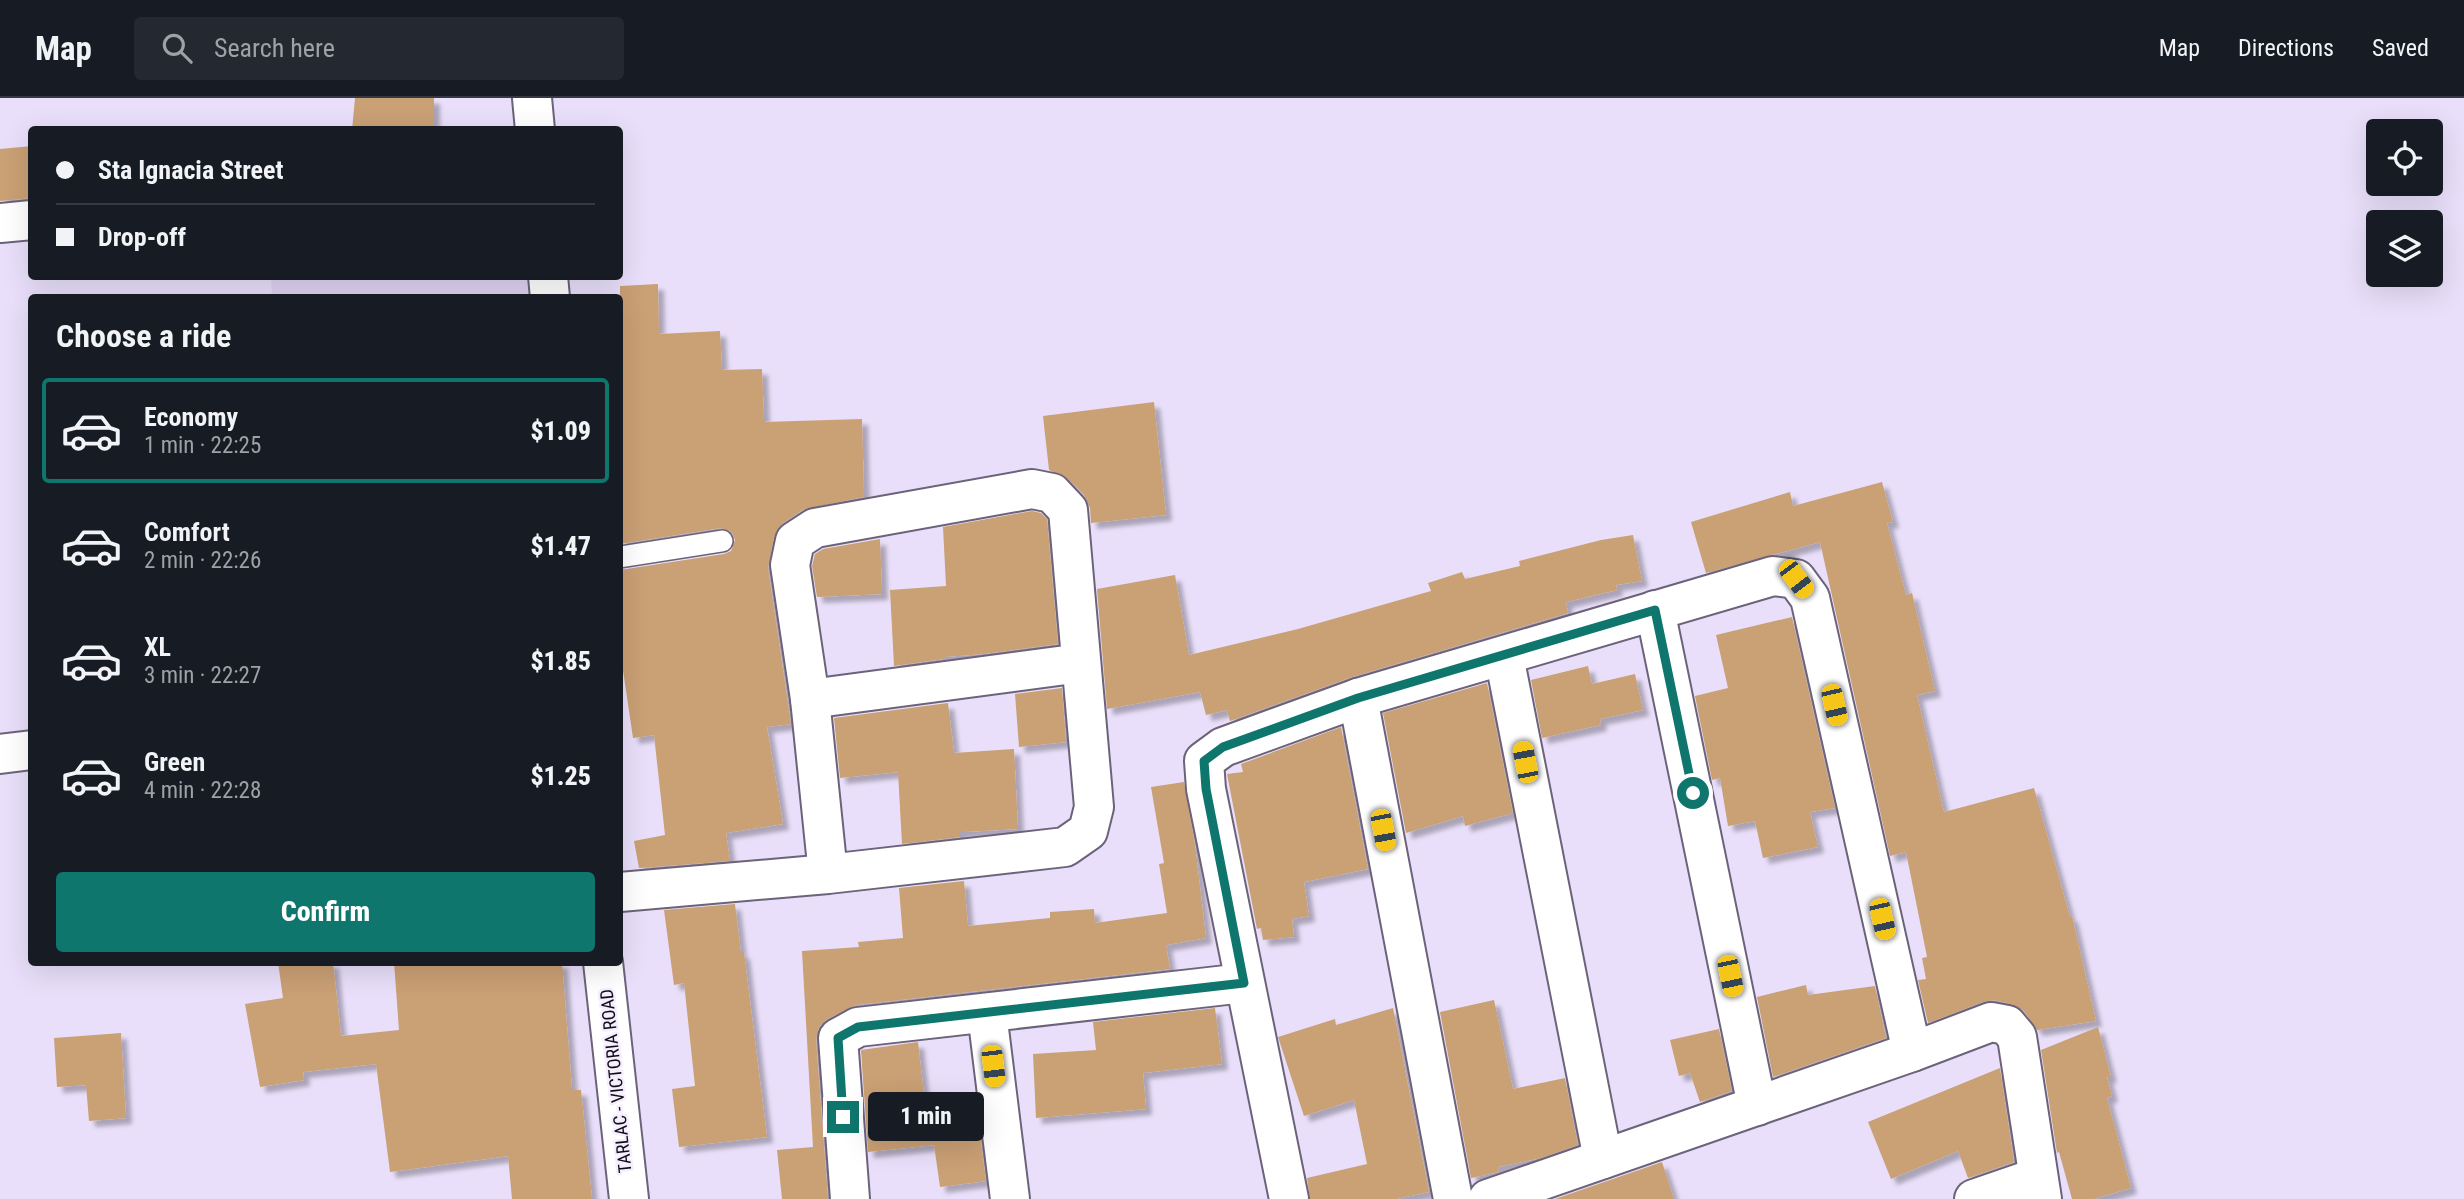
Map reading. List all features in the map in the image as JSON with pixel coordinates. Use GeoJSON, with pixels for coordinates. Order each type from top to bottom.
{"type":"FeatureCollection","features":[{"type":"Feature","properties":{"kind":"street"},"geometry":{"type":"LineString","coordinates":[[532,98],[535,126]]}},
{"type":"Feature","properties":{"kind":"street"},"geometry":{"type":"LineString","coordinates":[[0,223],[28,220]]}},
{"type":"Feature","properties":{"kind":"street"},"geometry":{"type":"LineString","coordinates":[[623,892],[828,874],[1065,847],[1088,831],[1094,807],[1068,510],[1052,493],[1032,489],[815,528],[795,541],[790,565],[810,699],[828,874]]}},
{"type":"Feature","properties":{"kind":"street"},"geometry":{"type":"LineString","coordinates":[[1289,1199],[1206,789],[1204,761],[1223,747],[1358,698],[1773,576],[1796,579],[1810,598],[1912,1052]]}},
{"type":"Feature","properties":{"kind":"street"},"geometry":{"type":"LineString","coordinates":[[1655,610],[1757,1106]]}},
{"type":"Feature","properties":{"kind":"street"},"geometry":{"type":"LineString","coordinates":[[1504,656],[1603,1159]]}},
{"type":"Feature","properties":{"kind":"street"},"geometry":{"type":"LineString","coordinates":[[810,699],[1081,663]]}},
{"type":"Feature","properties":{"kind":"street"},"geometry":{"type":"LineString","coordinates":[[1358,698],[1453,1199]]}},
{"type":"Feature","properties":{"kind":"street"},"geometry":{"type":"LineString","coordinates":[[0,754],[28,750]]}},
{"type":"Feature","properties":{"kind":"street","name":"TARLAC - VICTORIA ROAD"},"geometry":{"type":"LineString","coordinates":[[603,966],[629,1199]]}},
{"type":"Feature","properties":{"kind":"street"},"geometry":{"type":"LineString","coordinates":[[850,1199],[838,1038],[858,1027],[1244,983]]}},
{"type":"Feature","properties":{"kind":"street"},"geometry":{"type":"LineString","coordinates":[[987,1013],[1010,1199]]}},
{"type":"Feature","properties":{"kind":"street"},"geometry":{"type":"LineString","coordinates":[[1489,1199],[1991,1022],[2007,1025],[2017,1037],[2040,1188],[1974,1199]]}},
{"type":"Feature","properties":{"kind":"lane"},"geometry":{"type":"LineString","coordinates":[[623,557],[722,541]]}},
{"type":"Feature","properties":{"kind":"shaded area"},"geometry":{"type":"Polygon","coordinates":[[[271,280],[528,280],[529,294],[272,294],[271,280]]]}},
{"type":"Feature","properties":{"kind":"building"},"geometry":{"type":"Polygon","coordinates":[[[355,98],[434,98],[434,126],[352,126],[355,98]]]}},
{"type":"Feature","properties":{"kind":"building"},"geometry":{"type":"Polygon","coordinates":[[[28,146],[28,198],[0,201],[0,149],[28,146]]]}},
{"type":"Feature","properties":{"kind":"building"},"geometry":{"type":"Polygon","coordinates":[[[658,284],[659,334],[720,331],[722,370],[762,369],[764,422],[862,419],[864,497],[804,509],[783,523],[774,537],[768,568],[791,724],[767,727],[783,824],[726,833],[730,861],[639,868],[634,841],[665,835],[654,735],[633,738],[623,670],[623,570],[724,554],[731,551],[735,540],[732,532],[720,528],[623,544],[623,294],[620,294],[620,286],[658,284]]]}},
{"type":"Feature","properties":{"kind":"building"},"geometry":{"type":"Polygon","coordinates":[[[1154,402],[1166,515],[1091,523],[1090,508],[1084,495],[1067,478],[1049,470],[1043,416],[1154,402]]]}},
{"type":"Feature","properties":{"kind":"building"},"geometry":{"type":"Polygon","coordinates":[[[1882,482],[1893,522],[1887,523],[1906,595],[1912,593],[1935,691],[1917,695],[1944,812],[2034,788],[2070,917],[2072,916],[2096,1021],[2037,1030],[2023,1010],[1994,1000],[1928,1023],[1918,980],[1926,979],[1922,958],[1927,957],[1906,852],[1890,856],[1820,542],[1706,573],[1691,522],[1790,492],[1793,506],[1882,482]]]}},
{"type":"Feature","properties":{"kind":"building"},"geometry":{"type":"Polygon","coordinates":[[[1032,511],[1041,513],[1047,519],[1058,644],[943,657],[894,666],[890,590],[946,586],[943,527],[1032,511]]]}},
{"type":"Feature","properties":{"kind":"building"},"geometry":{"type":"Polygon","coordinates":[[[1633,535],[1642,581],[1616,585],[1617,590],[1566,602],[1568,613],[1352,677],[1230,721],[1227,710],[1206,715],[1200,692],[1107,709],[1097,589],[1175,575],[1189,655],[1298,629],[1431,591],[1428,583],[1462,572],[1465,579],[1520,566],[1519,561],[1601,540],[1633,535]]]}},
{"type":"Feature","properties":{"kind":"building"},"geometry":{"type":"Polygon","coordinates":[[[880,539],[882,594],[817,597],[812,566],[815,554],[823,549],[880,539]]]}},
{"type":"Feature","properties":{"kind":"building"},"geometry":{"type":"Polygon","coordinates":[[[1792,617],[1835,808],[1810,812],[1818,847],[1763,858],[1755,821],[1728,826],[1720,778],[1712,780],[1695,696],[1728,688],[1716,635],[1792,617]]]}},
{"type":"Feature","properties":{"kind":"building"},"geometry":{"type":"Polygon","coordinates":[[[1588,666],[1592,684],[1635,674],[1643,710],[1600,719],[1601,725],[1542,738],[1531,680],[1588,666]]]}},
{"type":"Feature","properties":{"kind":"building"},"geometry":{"type":"Polygon","coordinates":[[[1487,683],[1513,813],[1465,826],[1463,816],[1406,833],[1383,713],[1487,683]]]}},
{"type":"Feature","properties":{"kind":"building"},"geometry":{"type":"Polygon","coordinates":[[[1062,688],[1066,742],[1019,747],[1015,694],[1062,688]]]}},
{"type":"Feature","properties":{"kind":"building"},"geometry":{"type":"Polygon","coordinates":[[[948,703],[954,753],[1014,749],[1018,829],[960,832],[960,837],[902,844],[898,772],[840,778],[834,718],[948,703]]]}},
{"type":"Feature","properties":{"kind":"building"},"geometry":{"type":"Polygon","coordinates":[[[1341,727],[1368,869],[1304,882],[1309,916],[1292,919],[1294,937],[1263,940],[1261,928],[1257,929],[1227,774],[1243,772],[1241,764],[1341,727]]]}},
{"type":"Feature","properties":{"kind":"building"},"geometry":{"type":"Polygon","coordinates":[[[1184,782],[1206,938],[1166,945],[1170,969],[856,1005],[827,1019],[819,1027],[816,1040],[828,1199],[782,1199],[777,1150],[813,1147],[802,951],[859,947],[858,942],[903,938],[899,888],[964,881],[968,926],[1050,918],[1050,912],[1094,909],[1095,923],[1167,913],[1159,864],[1164,863],[1151,787],[1184,782]]]}},
{"type":"Feature","properties":{"kind":"building"},"geometry":{"type":"Polygon","coordinates":[[[735,904],[741,953],[744,953],[767,1137],[679,1147],[672,1089],[695,1086],[684,983],[674,985],[664,910],[735,904]]]}},
{"type":"Feature","properties":{"kind":"building"},"geometry":{"type":"Polygon","coordinates":[[[279,966],[333,966],[341,1036],[399,1030],[394,966],[562,966],[572,1090],[581,1090],[592,1199],[512,1199],[508,1156],[390,1172],[376,1064],[303,1072],[304,1080],[260,1087],[245,1004],[283,998],[279,966]]]}},
{"type":"Feature","properties":{"kind":"building"},"geometry":{"type":"Polygon","coordinates":[[[1806,985],[1808,995],[1875,986],[1886,1038],[1773,1077],[1757,997],[1806,985]]]}},
{"type":"Feature","properties":{"kind":"building"},"geometry":{"type":"Polygon","coordinates":[[[1494,1000],[1513,1089],[1565,1078],[1578,1145],[1541,1158],[1498,1167],[1499,1172],[1471,1178],[1440,1012],[1494,1000]]]}},
{"type":"Feature","properties":{"kind":"building"},"geometry":{"type":"Polygon","coordinates":[[[1215,1008],[1222,1064],[1143,1073],[1146,1109],[1036,1118],[1033,1054],[1096,1050],[1093,1022],[1215,1008]]]}},
{"type":"Feature","properties":{"kind":"building"},"geometry":{"type":"Polygon","coordinates":[[[1393,1008],[1429,1192],[1396,1199],[1310,1199],[1307,1178],[1367,1164],[1354,1100],[1304,1116],[1278,1037],[1335,1019],[1336,1025],[1393,1008]]]}},
{"type":"Feature","properties":{"kind":"building"},"geometry":{"type":"Polygon","coordinates":[[[2098,1027],[2111,1077],[2107,1077],[2112,1096],[2107,1098],[2131,1188],[2094,1199],[2072,1199],[2059,1152],[2057,1153],[2041,1050],[2098,1027]]]}},
{"type":"Feature","properties":{"kind":"building"},"geometry":{"type":"Polygon","coordinates":[[[1719,1029],[1732,1091],[1700,1102],[1690,1073],[1679,1076],[1670,1040],[1719,1029]]]}},
{"type":"Feature","properties":{"kind":"building"},"geometry":{"type":"Polygon","coordinates":[[[121,1033],[126,1118],[89,1121],[86,1085],[57,1087],[54,1038],[121,1033]]]}},
{"type":"Feature","properties":{"kind":"building"},"geometry":{"type":"Polygon","coordinates":[[[918,1042],[925,1104],[975,1097],[986,1181],[940,1187],[934,1145],[868,1152],[861,1050],[918,1042]]]}},
{"type":"Feature","properties":{"kind":"building"},"geometry":{"type":"Polygon","coordinates":[[[2000,1068],[2014,1162],[1968,1178],[1958,1151],[1891,1179],[1868,1122],[2000,1068]]]}},
{"type":"Feature","properties":{"kind":"building"},"geometry":{"type":"Polygon","coordinates":[[[1662,1162],[1674,1199],[1555,1199],[1662,1162]]]}},
{"type":"Feature","properties":{"kind":"route"},"geometry":{"type":"LineString","coordinates":[[843,1117],[838,1038],[858,1027],[1244,983],[1206,789],[1204,761],[1223,747],[1358,698],[1655,610],[1693,793]]}}]}
